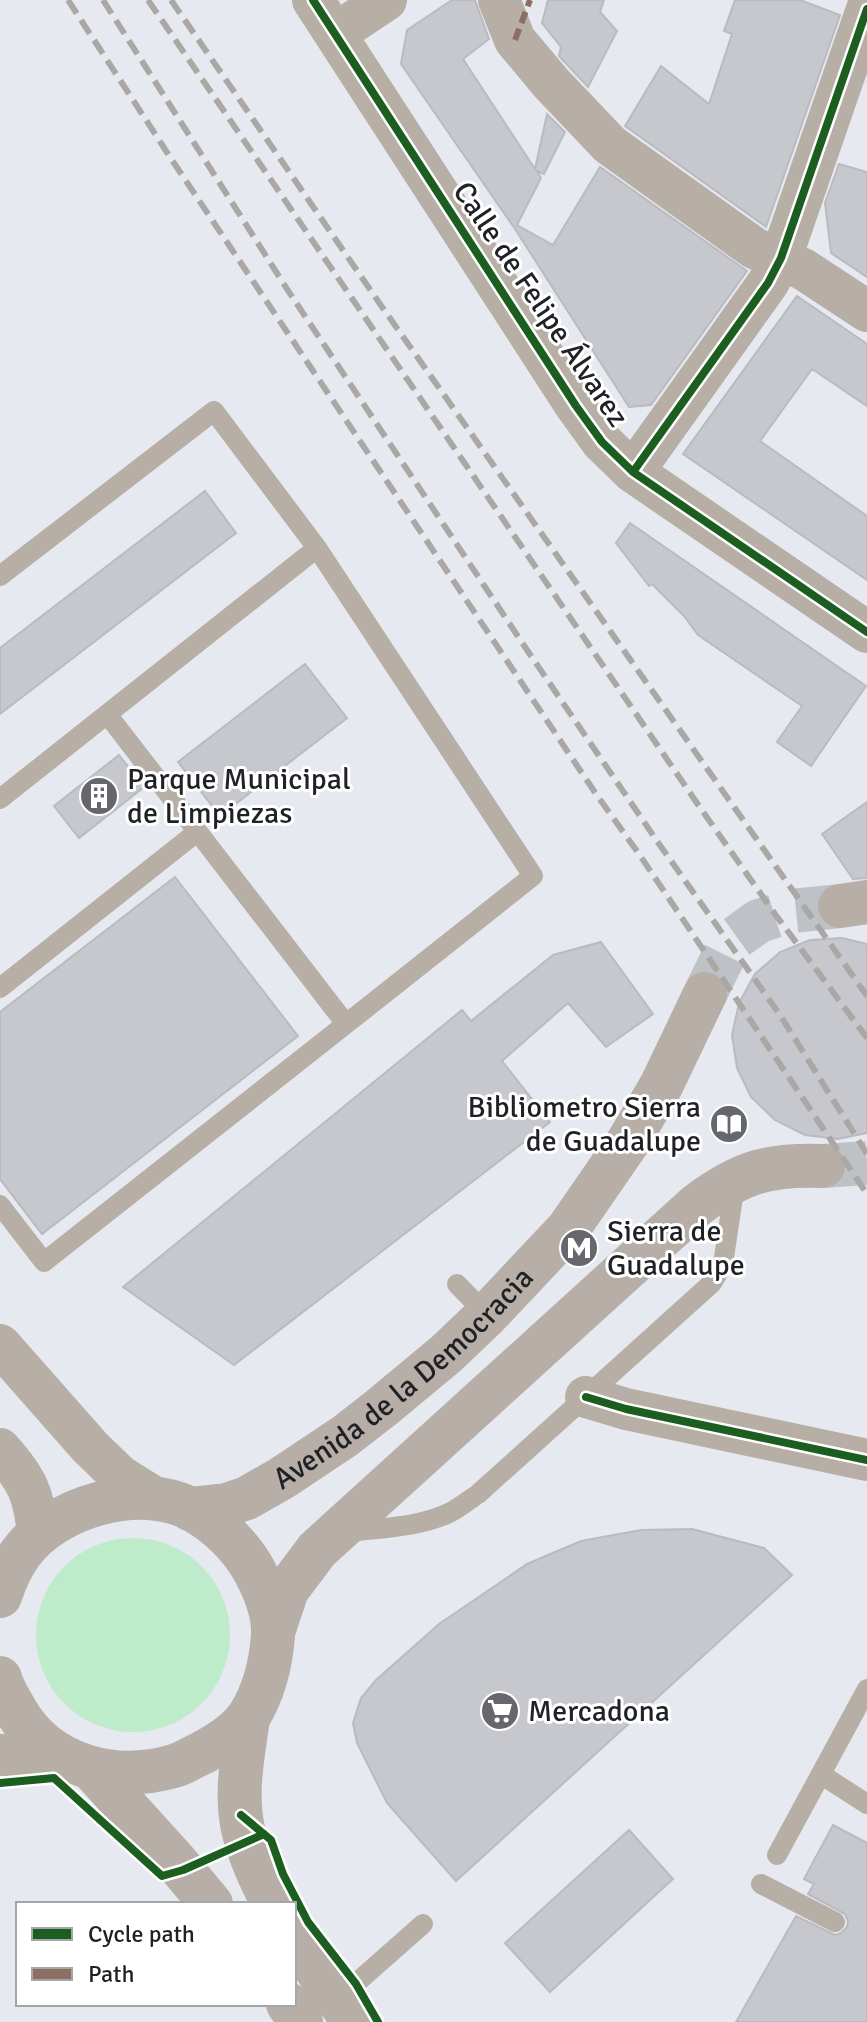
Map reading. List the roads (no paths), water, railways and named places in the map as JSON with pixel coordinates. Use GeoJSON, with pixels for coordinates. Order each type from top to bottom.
{"type":"FeatureCollection","features":[{"type":"Feature","properties":{"kind":"main road","name":"Avenida de la Democracia"},"geometry":{"type":"LineString","coordinates":[[24,1536],[95,1504],[130,1498],[174,1504],[226,1505],[247,1498],[320,1453],[381,1408],[487,1315],[568,1229],[628,1142],[661,1086],[705,994]]}},
{"type":"Feature","properties":{"kind":"main road"},"geometry":{"type":"LineString","coordinates":[[0,1678],[22,1722],[41,1743],[80,1764],[118,1773],[144,1772],[177,1765],[220,1742],[248,1718],[261,1694],[273,1632],[287,1590],[317,1550],[686,1214],[720,1188],[763,1170],[795,1165],[823,1166]]}},
{"type":"Feature","properties":{"kind":"main road"},"geometry":{"type":"LineString","coordinates":[[174,1504],[229,1536],[249,1561],[269,1605],[273,1632]]}},
{"type":"Feature","properties":{"kind":"main road"},"geometry":{"type":"LineString","coordinates":[[0,1596],[20,1554],[24,1536]]}},
{"type":"Feature","properties":{"kind":"main road"},"geometry":{"type":"LineString","coordinates":[[248,1718],[240,1777],[243,1831],[272,1902]]}},
{"type":"Feature","properties":{"kind":"main road"},"geometry":{"type":"LineString","coordinates":[[80,1764],[176,1862],[209,1902]]}},
{"type":"Feature","properties":{"kind":"main road"},"geometry":{"type":"LineString","coordinates":[[296,1941],[346,2011]]}},
{"type":"Feature","properties":{"kind":"street","name":"Calle de Felipe Álvarez"},"geometry":{"type":"LineString","coordinates":[[386,0],[324,17],[602,442],[633,472],[867,632]]}},
{"type":"Feature","properties":{"kind":"street"},"geometry":{"type":"LineString","coordinates":[[499,0],[515,40],[610,145],[754,248],[803,269],[867,311]]}},
{"type":"Feature","properties":{"kind":"street"},"geometry":{"type":"LineString","coordinates":[[515,40],[530,0]]}},
{"type":"Feature","properties":{"kind":"street"},"geometry":{"type":"LineString","coordinates":[[633,472],[768,283],[781,258],[867,9]]}},
{"type":"Feature","properties":{"kind":"street"},"geometry":{"type":"LineString","coordinates":[[0,1345],[90,1447],[120,1476],[174,1504]]}},
{"type":"Feature","properties":{"kind":"street"},"geometry":{"type":"LineString","coordinates":[[586,1397],[626,1409],[867,1460]]}},
{"type":"Feature","properties":{"kind":"street"},"geometry":{"type":"LineString","coordinates":[[0,1449],[30,1489],[35,1508],[24,1536]]}},
{"type":"Feature","properties":{"kind":"street"},"geometry":{"type":"LineString","coordinates":[[0,1755],[80,1764]]}},
{"type":"Feature","properties":{"kind":"lane"},"geometry":{"type":"LineString","coordinates":[[0,576],[214,411],[317,548],[533,876],[44,1262],[0,1205]]}},
{"type":"Feature","properties":{"kind":"lane"},"geometry":{"type":"LineString","coordinates":[[0,799],[317,548]]}},
{"type":"Feature","properties":{"kind":"lane"},"geometry":{"type":"LineString","coordinates":[[107,714],[346,1024]]}},
{"type":"Feature","properties":{"kind":"lane"},"geometry":{"type":"LineString","coordinates":[[0,988],[197,832]]}},
{"type":"Feature","properties":{"kind":"lane"},"geometry":{"type":"LineString","coordinates":[[336,1534],[436,1518],[478,1494],[712,1283],[723,1264],[736,1179]]}},
{"type":"Feature","properties":{"kind":"lane"},"geometry":{"type":"LineString","coordinates":[[457,1284],[487,1315]]}},
{"type":"Feature","properties":{"kind":"lane"},"geometry":{"type":"LineString","coordinates":[[777,1855],[867,1689]]}},
{"type":"Feature","properties":{"kind":"lane"},"geometry":{"type":"LineString","coordinates":[[822,1775],[867,1804]]}},
{"type":"Feature","properties":{"kind":"lane"},"geometry":{"type":"LineString","coordinates":[[761,1884],[835,1922]]}},
{"type":"Feature","properties":{"kind":"lane"},"geometry":{"type":"LineString","coordinates":[[346,2011],[423,1924]]}},
{"type":"Feature","properties":{"kind":"tunnel"},"geometry":{"type":"LineString","coordinates":[[705,994],[731,941],[759,921],[791,911],[840,906]]}},
{"type":"Feature","properties":{"kind":"tunnel"},"geometry":{"type":"LineString","coordinates":[[823,1166],[867,1163]]}},
{"type":"Feature","properties":{"kind":"railway"},"geometry":{"type":"LineString","coordinates":[[68,0],[596,794],[867,1194]]}},
{"type":"Feature","properties":{"kind":"railway"},"geometry":{"type":"LineString","coordinates":[[103,0],[287,289],[529,653],[780,1015],[867,1154]]}},
{"type":"Feature","properties":{"kind":"railway"},"geometry":{"type":"LineString","coordinates":[[148,0],[701,809],[867,1038]]}},
{"type":"Feature","properties":{"kind":"railway"},"geometry":{"type":"LineString","coordinates":[[171,0],[380,304],[867,996]]}},
{"type":"Feature","properties":{"kind":"place","name":"Parque Municipal de Limpiezas"},"geometry":{"type":"Point","coordinates":[99,796]}},
{"type":"Feature","properties":{"kind":"place","name":"Bibliometro Sierra de Guadalupe"},"geometry":{"type":"Point","coordinates":[729,1124]}},
{"type":"Feature","properties":{"kind":"place","name":"Sierra de Guadalupe"},"geometry":{"type":"Point","coordinates":[579,1248]}},
{"type":"Feature","properties":{"kind":"place","name":"Mercadona"},"geometry":{"type":"Point","coordinates":[500,1711]}}]}
